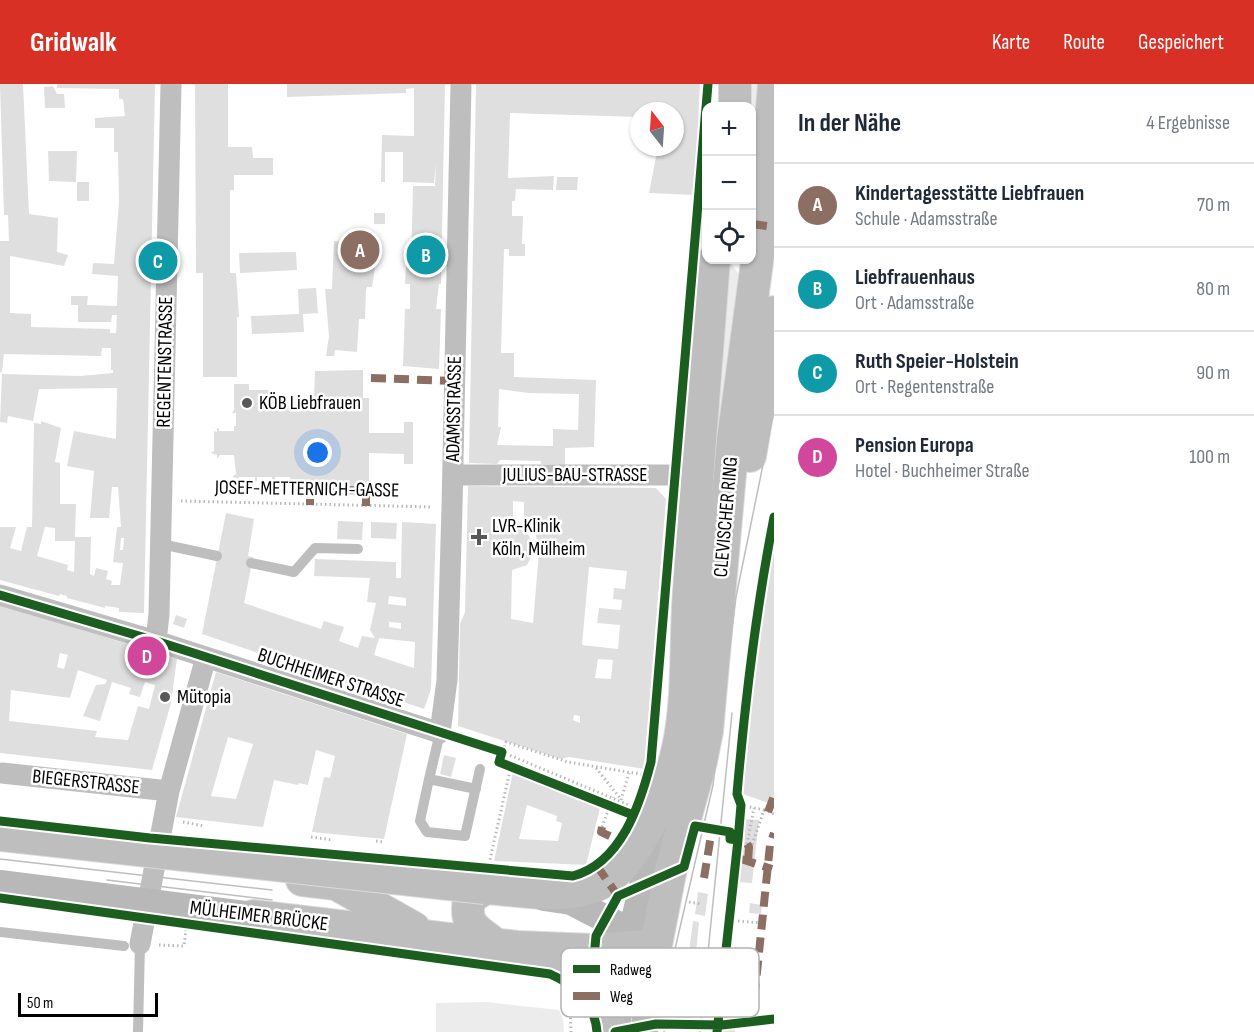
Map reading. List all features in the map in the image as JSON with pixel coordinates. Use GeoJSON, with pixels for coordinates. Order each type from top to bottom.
{"type":"FeatureCollection","features":[{"type":"Feature","properties":{"kind":"main road"},"geometry":{"type":"LineString","coordinates":[[735,84],[735,102]]}},
{"type":"Feature","properties":{"kind":"main road","name":"CLEVISCHER RING"},"geometry":{"type":"LineString","coordinates":[[638,942],[670,873],[701,761],[719,595],[732,440],[758,267],[774,84]]}},
{"type":"Feature","properties":{"kind":"main road","name":"CLEVISCHER RING"},"geometry":{"type":"LineString","coordinates":[[485,888],[567,893],[590,889],[619,868],[657,783],[678,746],[714,264]]}},
{"type":"Feature","properties":{"kind":"main road"},"geometry":{"type":"LineString","coordinates":[[719,595],[756,424],[774,312]]}},
{"type":"Feature","properties":{"kind":"main road"},"geometry":{"type":"LineString","coordinates":[[636,948],[657,783]]}},
{"type":"Feature","properties":{"kind":"main road"},"geometry":{"type":"LineString","coordinates":[[0,835],[485,888],[571,901],[638,942]]}},
{"type":"Feature","properties":{"kind":"main road","name":"MÜLHEIMER BRÜCKE"},"geometry":{"type":"LineString","coordinates":[[0,846],[336,884],[427,936]]}},
{"type":"Feature","properties":{"kind":"main road","name":"MÜLHEIMER BRÜCKE"},"geometry":{"type":"LineString","coordinates":[[0,884],[507,946]]}},
{"type":"Feature","properties":{"kind":"main road"},"geometry":{"type":"LineString","coordinates":[[485,888],[469,899],[466,914],[471,925],[507,946],[561,967]]}},
{"type":"Feature","properties":{"kind":"main road"},"geometry":{"type":"LineString","coordinates":[[604,948],[638,942]]}},
{"type":"Feature","properties":{"kind":"main road"},"geometry":{"type":"LineString","coordinates":[[638,942],[638,948]]}},
{"type":"Feature","properties":{"kind":"main road"},"geometry":{"type":"LineString","coordinates":[[507,946],[561,949]]}},
{"type":"Feature","properties":{"kind":"main road"},"geometry":{"type":"LineString","coordinates":[[609,1017],[613,1032]]}},
{"type":"Feature","properties":{"kind":"main road"},"geometry":{"type":"LineString","coordinates":[[613,1032],[617,1017]]}},
{"type":"Feature","properties":{"kind":"main road"},"geometry":{"type":"LineString","coordinates":[[643,1017],[644,1032]]}},
{"type":"Feature","properties":{"kind":"street","name":"REGENTENSTRASSE"},"geometry":{"type":"LineString","coordinates":[[156,640],[162,500],[171,84]]}},
{"type":"Feature","properties":{"kind":"street","name":"ADAMSSTRASSE"},"geometry":{"type":"LineString","coordinates":[[440,733],[447,680],[461,84]]}},
{"type":"Feature","properties":{"kind":"street","name":"JULIUS-BAU-STRASSE"},"geometry":{"type":"LineString","coordinates":[[453,475],[698,474]]}},
{"type":"Feature","properties":{"kind":"street","name":"BUCHHEIMER STRASSE"},"geometry":{"type":"LineString","coordinates":[[0,595],[156,640],[440,733]]}},
{"type":"Feature","properties":{"kind":"street","name":"BIEGERSTRASSE"},"geometry":{"type":"LineString","coordinates":[[132,945],[169,791],[206,657]]}},
{"type":"Feature","properties":{"kind":"street","name":"BIEGERSTRASSE"},"geometry":{"type":"LineString","coordinates":[[2,773],[169,791]]}},
{"type":"Feature","properties":{"kind":"lane"},"geometry":{"type":"LineString","coordinates":[[160,544],[217,556]]}},
{"type":"Feature","properties":{"kind":"lane"},"geometry":{"type":"LineString","coordinates":[[251,563],[294,572],[315,548],[358,549]]}},
{"type":"Feature","properties":{"kind":"lane"},"geometry":{"type":"LineString","coordinates":[[440,733],[420,821],[427,832],[465,836],[480,769]]}},
{"type":"Feature","properties":{"kind":"lane"},"geometry":{"type":"LineString","coordinates":[[429,779],[476,789]]}},
{"type":"Feature","properties":{"kind":"lane"},"geometry":{"type":"LineString","coordinates":[[0,932],[132,945]]}},
{"type":"Feature","properties":{"kind":"lane","name":"BIEGERSTRASSE"},"geometry":{"type":"LineString","coordinates":[[132,945],[138,1032]]}},
{"type":"Feature","properties":{"kind":"path"},"geometry":{"type":"LineString","coordinates":[[440,733],[502,752],[613,796],[632,806]]}},
{"type":"Feature","properties":{"kind":"path"},"geometry":{"type":"LineString","coordinates":[[633,815],[618,807],[499,762],[506,742],[568,762],[629,772],[657,783]]}},
{"type":"Feature","properties":{"kind":"path"},"geometry":{"type":"LineString","coordinates":[[491,855],[511,766]]}},
{"type":"Feature","properties":{"kind":"path"},"geometry":{"type":"LineString","coordinates":[[596,767],[621,800]]}},
{"type":"Feature","properties":{"kind":"path"},"geometry":{"type":"LineString","coordinates":[[621,800],[629,772]]}},
{"type":"Feature","properties":{"kind":"path"},"geometry":{"type":"LineString","coordinates":[[602,827],[613,796]]}},
{"type":"Feature","properties":{"kind":"path"},"geometry":{"type":"LineString","coordinates":[[741,805],[774,814]]}},
{"type":"Feature","properties":{"kind":"path"},"geometry":{"type":"LineString","coordinates":[[747,844],[754,807]]}},
{"type":"Feature","properties":{"kind":"path"},"geometry":{"type":"LineString","coordinates":[[752,845],[764,810]]}},
{"type":"Feature","properties":{"kind":"path"},"geometry":{"type":"LineString","coordinates":[[703,827],[730,832],[730,839],[738,840]]}},
{"type":"Feature","properties":{"kind":"path"},"geometry":{"type":"LineString","coordinates":[[311,837],[333,840]]}},
{"type":"Feature","properties":{"kind":"path"},"geometry":{"type":"LineString","coordinates":[[376,841],[383,842]]}},
{"type":"Feature","properties":{"kind":"path"},"geometry":{"type":"LineString","coordinates":[[689,902],[702,904]]}},
{"type":"Feature","properties":{"kind":"path"},"geometry":{"type":"LineString","coordinates":[[738,921],[762,923]]}},
{"type":"Feature","properties":{"kind":"path"},"geometry":{"type":"LineString","coordinates":[[132,945],[184,946],[187,924]]}},
{"type":"Feature","properties":{"kind":"path"},"geometry":{"type":"LineString","coordinates":[[570,1017],[571,1032]]}},
{"type":"Feature","properties":{"kind":"shaded area"},"geometry":{"type":"Polygon","coordinates":[[[752,84],[760,84],[756,148],[756,102],[752,102],[752,84]]]}},
{"type":"Feature","properties":{"kind":"shaded area"},"geometry":{"type":"Polygon","coordinates":[[[729,264],[732,264],[740,276],[693,714],[729,264]]]}},
{"type":"Feature","properties":{"kind":"shaded area"},"geometry":{"type":"Polygon","coordinates":[[[486,1002],[559,1010],[563,1019],[564,1032],[436,1032],[436,1003],[486,1002]]]}},
{"type":"Feature","properties":{"kind":"building"},"geometry":{"type":"Polygon","coordinates":[[[0,84],[23,84],[29,214],[58,218],[57,252],[68,255],[64,266],[10,256],[10,313],[31,314],[31,327],[110,329],[110,333],[116,333],[117,315],[112,315],[111,322],[78,322],[78,305],[71,305],[71,296],[88,296],[87,305],[117,306],[118,276],[92,274],[93,263],[114,264],[119,202],[118,152],[114,152],[114,128],[95,128],[95,118],[125,116],[123,99],[119,99],[119,89],[57,88],[57,84],[155,84],[144,613],[119,612],[119,608],[105,606],[105,608],[60,594],[59,596],[0,580],[0,527],[16,527],[10,548],[21,551],[27,527],[32,527],[34,423],[41,424],[41,421],[61,428],[55,462],[60,463],[60,504],[76,504],[75,537],[91,537],[90,574],[94,576],[96,568],[108,571],[106,579],[112,581],[111,585],[120,585],[123,563],[113,562],[117,527],[121,527],[118,487],[112,487],[109,518],[90,518],[94,471],[67,466],[74,431],[116,439],[117,388],[39,389],[33,421],[8,416],[7,423],[0,422],[2,374],[80,376],[113,373],[111,348],[102,348],[101,356],[4,354],[2,372],[0,372],[0,241],[9,241],[8,215],[4,215],[0,84]],[[45,527],[37,556],[68,565],[67,570],[74,572],[75,541],[55,541],[55,528],[45,527]],[[121,538],[120,550],[123,550],[124,538],[121,538]]]}},
{"type":"Feature","properties":{"kind":"building"},"geometry":{"type":"Polygon","coordinates":[[[195,84],[228,84],[228,147],[252,147],[253,158],[273,158],[273,175],[234,175],[234,190],[230,190],[230,273],[236,273],[239,317],[237,317],[237,377],[203,377],[203,273],[196,273],[195,84]]]}},
{"type":"Feature","properties":{"kind":"building"},"geometry":{"type":"Polygon","coordinates":[[[287,84],[445,84],[441,284],[439,284],[436,309],[441,309],[439,369],[403,366],[405,309],[410,309],[410,284],[405,284],[406,267],[411,267],[413,186],[435,186],[436,164],[434,183],[403,182],[403,152],[385,152],[385,182],[381,182],[382,135],[414,136],[414,88],[406,89],[406,93],[287,97],[287,84]]]}},
{"type":"Feature","properties":{"kind":"building"},"geometry":{"type":"Polygon","coordinates":[[[476,84],[700,84],[694,195],[649,193],[656,156],[684,156],[684,102],[630,102],[630,117],[510,113],[508,178],[554,176],[553,190],[516,189],[515,201],[512,201],[512,216],[523,216],[522,244],[525,244],[525,256],[509,256],[509,249],[504,249],[501,353],[514,353],[514,377],[596,380],[594,447],[565,448],[565,465],[541,464],[541,461],[500,460],[497,464],[469,463],[476,84]],[[499,389],[498,427],[501,427],[497,445],[553,446],[553,429],[578,430],[579,394],[528,393],[499,389]]]}},
{"type":"Feature","properties":{"kind":"building"},"geometry":{"type":"Polygon","coordinates":[[[53,86],[57,94],[64,94],[65,108],[45,108],[44,87],[53,86]]]}},
{"type":"Feature","properties":{"kind":"building"},"geometry":{"type":"Polygon","coordinates":[[[48,151],[77,151],[76,182],[49,181],[48,151]]]}},
{"type":"Feature","properties":{"kind":"building"},"geometry":{"type":"Polygon","coordinates":[[[557,177],[578,177],[577,190],[556,190],[557,177]]]}},
{"type":"Feature","properties":{"kind":"building"},"geometry":{"type":"Polygon","coordinates":[[[77,182],[89,182],[89,201],[77,201],[77,182]]]}},
{"type":"Feature","properties":{"kind":"building"},"geometry":{"type":"Polygon","coordinates":[[[374,213],[385,213],[385,224],[374,224],[374,213]]]}},
{"type":"Feature","properties":{"kind":"building"},"geometry":{"type":"Polygon","coordinates":[[[334,241],[369,244],[368,253],[374,253],[372,268],[375,268],[372,287],[367,287],[366,290],[365,319],[359,319],[357,352],[335,350],[334,356],[326,356],[329,336],[325,289],[332,289],[334,241]]]}},
{"type":"Feature","properties":{"kind":"building"},"geometry":{"type":"Polygon","coordinates":[[[296,252],[297,270],[240,273],[239,253],[296,252]]]}},
{"type":"Feature","properties":{"kind":"building"},"geometry":{"type":"Polygon","coordinates":[[[316,288],[318,313],[303,314],[304,332],[252,334],[251,316],[299,314],[298,289],[316,288]]]}},
{"type":"Feature","properties":{"kind":"building"},"geometry":{"type":"Polygon","coordinates":[[[363,370],[363,398],[369,398],[369,433],[404,433],[404,422],[413,422],[413,464],[404,464],[404,454],[369,453],[369,487],[306,485],[300,492],[292,485],[290,477],[275,477],[275,481],[272,481],[272,477],[257,477],[255,482],[255,477],[239,477],[237,482],[237,478],[232,477],[236,474],[234,455],[220,455],[217,459],[217,455],[211,453],[214,451],[214,431],[217,432],[219,428],[219,431],[234,431],[234,426],[236,426],[236,413],[232,413],[234,384],[249,384],[249,390],[274,390],[274,408],[292,405],[292,408],[302,408],[307,397],[314,399],[315,371],[363,370]]]}},
{"type":"Feature","properties":{"kind":"building"},"geometry":{"type":"Polygon","coordinates":[[[468,486],[656,488],[666,499],[644,769],[569,757],[561,759],[458,726],[460,624],[465,612],[468,486]],[[513,501],[513,527],[527,532],[534,546],[539,546],[535,533],[524,524],[524,502],[513,501]],[[534,552],[527,565],[512,570],[511,619],[533,623],[539,552],[534,552]],[[589,567],[582,645],[618,649],[620,625],[597,623],[599,608],[621,610],[622,600],[613,599],[614,588],[625,589],[627,571],[589,567]],[[598,659],[595,678],[611,679],[613,660],[598,659]],[[574,715],[573,720],[580,723],[580,716],[574,715]]]}},
{"type":"Feature","properties":{"kind":"building"},"geometry":{"type":"Polygon","coordinates":[[[226,513],[254,519],[248,556],[253,557],[244,603],[321,629],[324,621],[344,627],[339,641],[358,648],[362,636],[375,638],[370,630],[376,603],[367,602],[370,578],[314,576],[315,559],[396,562],[396,578],[401,578],[402,522],[436,524],[431,689],[424,709],[202,634],[226,513]],[[389,596],[388,604],[406,606],[406,598],[389,596]],[[389,622],[389,627],[401,629],[401,623],[389,622]],[[379,638],[374,655],[414,668],[415,642],[379,638]]]}},
{"type":"Feature","properties":{"kind":"building"},"geometry":{"type":"Polygon","coordinates":[[[338,521],[363,522],[362,540],[337,539],[338,521]]]}},
{"type":"Feature","properties":{"kind":"building"},"geometry":{"type":"Polygon","coordinates":[[[371,522],[397,523],[396,539],[371,538],[371,522]]]}},
{"type":"Feature","properties":{"kind":"building"},"geometry":{"type":"Polygon","coordinates":[[[773,553],[774,805],[743,794],[756,663],[773,553]]]}},
{"type":"Feature","properties":{"kind":"building"},"geometry":{"type":"Polygon","coordinates":[[[0,605],[177,659],[171,703],[152,770],[0,753],[0,605]],[[60,653],[57,667],[64,669],[68,655],[60,653]],[[78,670],[70,698],[11,690],[9,721],[97,731],[95,737],[128,740],[138,706],[149,709],[155,685],[145,682],[140,697],[129,694],[131,688],[112,682],[100,721],[83,716],[96,685],[105,684],[107,680],[78,670]]]}},
{"type":"Feature","properties":{"kind":"building"},"geometry":{"type":"Polygon","coordinates":[[[176,615],[187,619],[184,628],[173,624],[176,615]]]}},
{"type":"Feature","properties":{"kind":"building"},"geometry":{"type":"Polygon","coordinates":[[[216,672],[407,734],[384,839],[312,832],[324,777],[330,778],[335,756],[316,750],[308,785],[274,780],[263,827],[176,817],[216,672]],[[228,737],[211,796],[236,799],[253,744],[228,737]]]}},
{"type":"Feature","properties":{"kind":"building"},"geometry":{"type":"Polygon","coordinates":[[[444,755],[456,758],[451,777],[440,774],[444,755]]]}},
{"type":"Feature","properties":{"kind":"building"},"geometry":{"type":"Polygon","coordinates":[[[513,772],[601,804],[586,865],[494,861],[513,772]],[[527,805],[519,839],[558,841],[562,823],[556,821],[557,816],[527,805]]]}},
{"type":"Feature","properties":{"kind":"building"},"geometry":{"type":"Polygon","coordinates":[[[745,819],[759,820],[752,883],[738,882],[745,819]]]}},
{"type":"Feature","properties":{"kind":"building"},"geometry":{"type":"Polygon","coordinates":[[[698,892],[708,894],[705,916],[695,914],[698,892]]]}},
{"type":"Feature","properties":{"kind":"building"},"geometry":{"type":"Polygon","coordinates":[[[750,903],[762,905],[761,914],[749,913],[750,903]]]}},
{"type":"Feature","properties":{"kind":"building"},"geometry":{"type":"Polygon","coordinates":[[[693,921],[699,922],[696,948],[690,948],[693,921]]]}},
{"type":"Feature","properties":{"kind":"building"},"geometry":{"type":"Polygon","coordinates":[[[678,1017],[691,1017],[689,1030],[677,1029],[678,1017]]]}},
{"type":"Feature","properties":{"kind":"building"},"geometry":{"type":"Polygon","coordinates":[[[721,1017],[737,1017],[735,1032],[720,1032],[721,1017]]]}},
{"type":"Feature","properties":{"kind":"tram line"},"geometry":{"type":"LineString","coordinates":[[675,948],[713,785],[736,597],[774,411]]}},
{"type":"Feature","properties":{"kind":"tram line"},"geometry":{"type":"LineString","coordinates":[[708,948],[732,713]]}},
{"type":"Feature","properties":{"kind":"tram line"},"geometry":{"type":"LineString","coordinates":[[0,859],[272,890]]}},
{"type":"Feature","properties":{"kind":"tram line"},"geometry":{"type":"LineString","coordinates":[[107,880],[272,900]]}},
{"type":"Feature","properties":{"kind":"tram line"},"geometry":{"type":"LineString","coordinates":[[664,1032],[666,1017]]}},
{"type":"Feature","properties":{"kind":"tram line"},"geometry":{"type":"LineString","coordinates":[[700,1032],[702,1017]]}},
{"type":"Feature","properties":{"kind":"marked path"},"geometry":{"type":"LineString","coordinates":[[756,225],[774,227]]}},
{"type":"Feature","properties":{"kind":"marked path"},"geometry":{"type":"LineString","coordinates":[[371,378],[455,381]]}},
{"type":"Feature","properties":{"kind":"marked path"},"geometry":{"type":"LineString","coordinates":[[301,491],[366,490],[366,506]]}},
{"type":"Feature","properties":{"kind":"marked path"},"geometry":{"type":"LineString","coordinates":[[310,499],[310,505]]}},
{"type":"Feature","properties":{"kind":"marked path"},"geometry":{"type":"LineString","coordinates":[[768,812],[774,796]]}},
{"type":"Feature","properties":{"kind":"marked path"},"geometry":{"type":"LineString","coordinates":[[602,827],[601,832],[620,841]]}},
{"type":"Feature","properties":{"kind":"marked path"},"geometry":{"type":"LineString","coordinates":[[704,878],[712,829]]}},
{"type":"Feature","properties":{"kind":"marked path"},"geometry":{"type":"LineString","coordinates":[[759,953],[770,845],[774,833]]}},
{"type":"Feature","properties":{"kind":"marked path"},"geometry":{"type":"LineString","coordinates":[[747,844],[749,847],[748,862]]}},
{"type":"Feature","properties":{"kind":"marked path"},"geometry":{"type":"LineString","coordinates":[[741,859],[772,869]]}},
{"type":"Feature","properties":{"kind":"marked path"},"geometry":{"type":"LineString","coordinates":[[597,866],[618,896],[616,900]]}},
{"type":"Feature","properties":{"kind":"marked path"},"geometry":{"type":"LineString","coordinates":[[752,1017],[752,1021]]}},
{"type":"Feature","properties":{"kind":"cycle path"},"geometry":{"type":"LineString","coordinates":[[0,821],[150,838],[573,876],[590,869],[604,859],[616,846],[634,814],[651,762],[708,84]]}},
{"type":"Feature","properties":{"kind":"cycle path"},"geometry":{"type":"LineString","coordinates":[[726,948],[741,805],[737,794],[744,724],[756,621],[774,517]]}},
{"type":"Feature","properties":{"kind":"cycle path"},"geometry":{"type":"LineString","coordinates":[[0,595],[156,641],[502,752],[499,762],[633,815]]}},
{"type":"Feature","properties":{"kind":"cycle path"},"geometry":{"type":"LineString","coordinates":[[595,948],[596,936],[618,896],[684,867],[695,826],[730,832],[730,839],[738,840]]}},
{"type":"Feature","properties":{"kind":"cycle path"},"geometry":{"type":"LineString","coordinates":[[0,898],[550,974],[561,980]]}},
{"type":"Feature","properties":{"kind":"cycle path"},"geometry":{"type":"LineString","coordinates":[[593,1017],[597,1032]]}},
{"type":"Feature","properties":{"kind":"cycle path"},"geometry":{"type":"LineString","coordinates":[[717,1032],[719,1017]]}},
{"type":"Feature","properties":{"kind":"cycle path"},"geometry":{"type":"LineString","coordinates":[[615,1032],[656,1024],[722,1025],[774,1019]]}},
{"type":"Feature","properties":{"kind":"place","name":"Kindertagesstätte Liebfrauen"},"geometry":{"type":"Point","coordinates":[360,250]}},
{"type":"Feature","properties":{"kind":"place","name":"Liebfrauenhaus"},"geometry":{"type":"Point","coordinates":[426,255]}},
{"type":"Feature","properties":{"kind":"place","name":"Ruth Speier-Holstein"},"geometry":{"type":"Point","coordinates":[158,261]}},
{"type":"Feature","properties":{"kind":"place","name":"KÖB Liebfrauen"},"geometry":{"type":"Point","coordinates":[247,403]}},
{"type":"Feature","properties":{"kind":"place","name":"LVR-Klinik Köln, Mülheim"},"geometry":{"type":"Point","coordinates":[479,537]}},
{"type":"Feature","properties":{"kind":"place","name":"Pension Europa"},"geometry":{"type":"Point","coordinates":[147,656]}},
{"type":"Feature","properties":{"kind":"place","name":"Mütopia"},"geometry":{"type":"Point","coordinates":[165,697]}}]}
